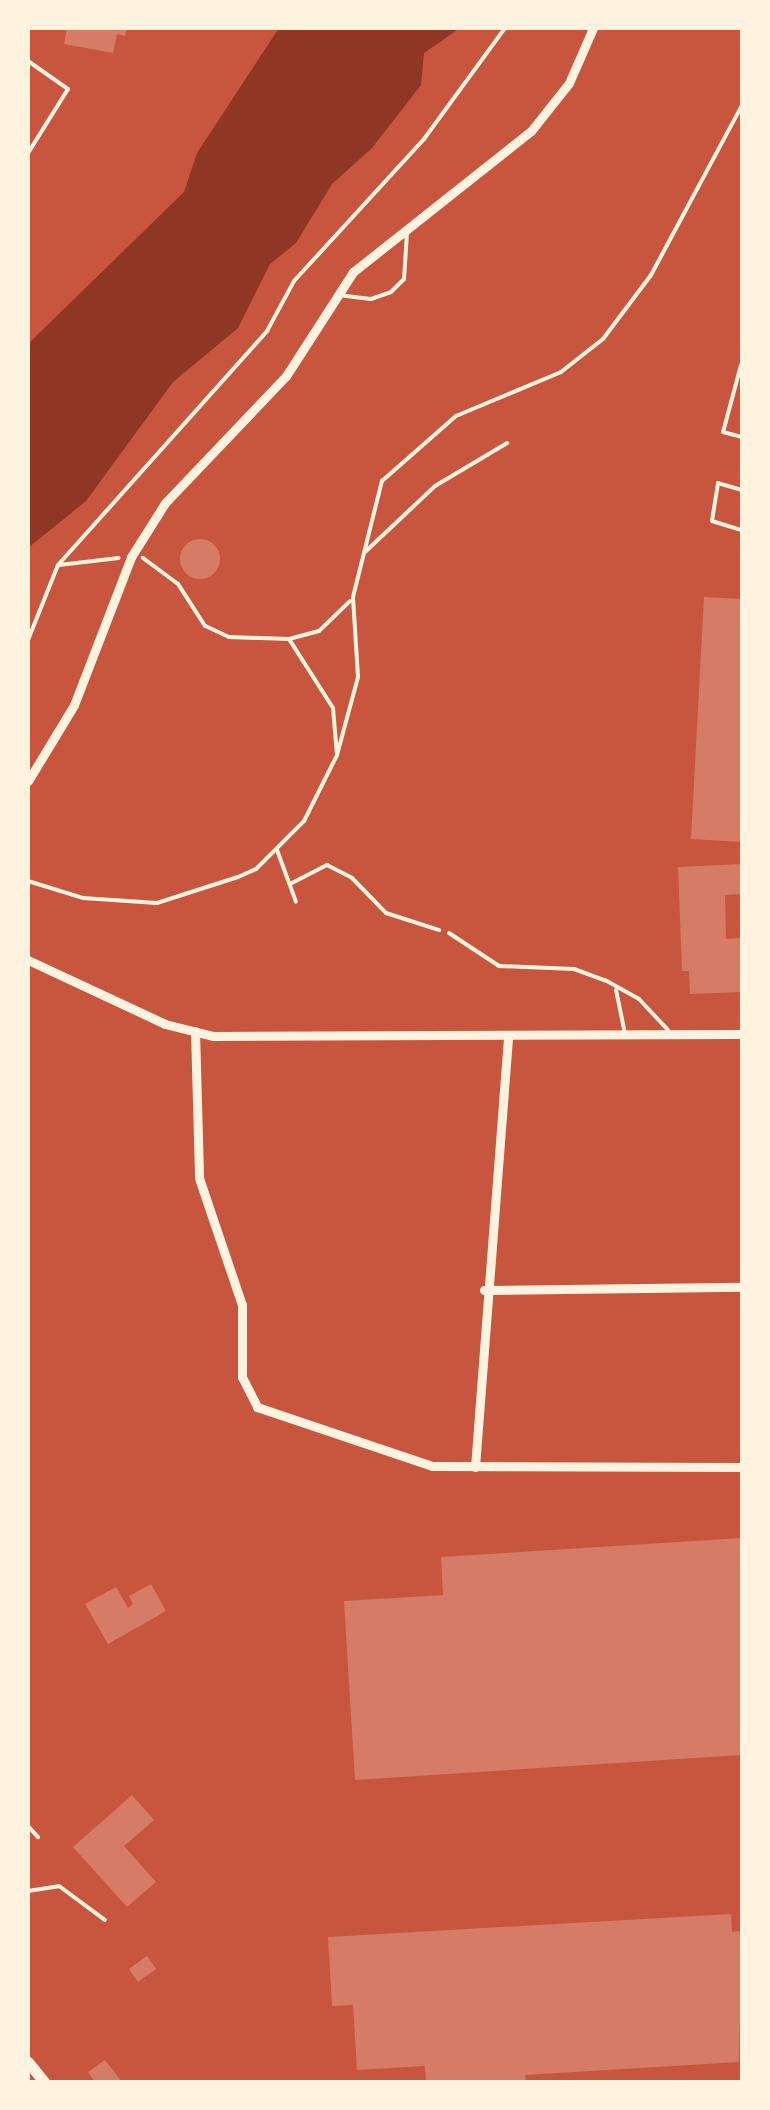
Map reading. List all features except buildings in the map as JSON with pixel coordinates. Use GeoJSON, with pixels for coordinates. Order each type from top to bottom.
{"type":"FeatureCollection","features":[{"type":"Feature","properties":{"kind":"main road"},"geometry":{"type":"LineString","coordinates":[[28,2062],[44,2082]]}},
{"type":"Feature","properties":{"kind":"street"},"geometry":{"type":"LineString","coordinates":[[28,781],[74,705],[131,556],[165,503],[286,376],[353,272],[407,225],[531,131],[569,83],[592,28]]}},
{"type":"Feature","properties":{"kind":"street"},"geometry":{"type":"LineString","coordinates":[[28,960],[195,1031],[252,1038],[742,1034]]}},
{"type":"Feature","properties":{"kind":"street"},"geometry":{"type":"LineString","coordinates":[[195,1031],[199,1178],[242,1305],[247,1394],[282,1420],[432,1466],[742,1467]]}},
{"type":"Feature","properties":{"kind":"street"},"geometry":{"type":"LineString","coordinates":[[475,1467],[484,1290],[508,1038]]}},
{"type":"Feature","properties":{"kind":"street"},"geometry":{"type":"LineString","coordinates":[[484,1290],[742,1288]]}},
{"type":"Feature","properties":{"kind":"lane"},"geometry":{"type":"LineString","coordinates":[[28,61],[68,89],[28,154]]}},
{"type":"Feature","properties":{"kind":"lane"},"geometry":{"type":"LineString","coordinates":[[338,294],[370,299],[391,292],[404,279],[407,225]]}},
{"type":"Feature","properties":{"kind":"lane"},"geometry":{"type":"LineString","coordinates":[[741,365],[722,432],[742,437]]}},
{"type":"Feature","properties":{"kind":"lane"},"geometry":{"type":"LineString","coordinates":[[742,490],[718,484],[712,521],[742,530]]}},
{"type":"Feature","properties":{"kind":"lane"},"geometry":{"type":"LineString","coordinates":[[449,934],[499,966],[574,970],[614,986],[662,1018],[670,1035]]}},
{"type":"Feature","properties":{"kind":"lane"},"geometry":{"type":"LineString","coordinates":[[614,986],[624,1007],[625,1035]]}},
{"type":"Feature","properties":{"kind":"lane"},"geometry":{"type":"LineString","coordinates":[[28,1826],[38,1837]]}},
{"type":"Feature","properties":{"kind":"lane"},"geometry":{"type":"LineString","coordinates":[[28,1890],[58,1886],[104,1920]]}},
{"type":"Feature","properties":{"kind":"path"},"geometry":{"type":"LineString","coordinates":[[28,640],[58,565],[267,332],[294,281],[424,139],[505,28]]}},
{"type":"Feature","properties":{"kind":"path"},"geometry":{"type":"LineString","coordinates":[[28,881],[83,898],[157,902],[238,877],[277,850],[304,821],[337,755],[358,677],[352,597],[382,482],[456,416],[561,372],[602,338],[651,275],[742,105]]}},
{"type":"Feature","properties":{"kind":"path"},"geometry":{"type":"LineString","coordinates":[[362,556],[416,502],[508,443]]}},
{"type":"Feature","properties":{"kind":"path"},"geometry":{"type":"LineString","coordinates":[[58,565],[131,556],[151,558],[205,626],[229,638],[289,639],[329,624],[352,597]]}},
{"type":"Feature","properties":{"kind":"path"},"geometry":{"type":"LineString","coordinates":[[289,639],[333,708],[337,755]]}},
{"type":"Feature","properties":{"kind":"path"},"geometry":{"type":"LineString","coordinates":[[277,850],[296,902]]}},
{"type":"Feature","properties":{"kind":"path"},"geometry":{"type":"LineString","coordinates":[[290,884],[327,866],[352,878],[386,912],[449,934]]}},
{"type":"Feature","properties":{"kind":"shaded area"},"geometry":{"type":"Polygon","coordinates":[[[279,28],[460,28],[424,53],[421,85],[372,148],[332,184],[296,243],[270,264],[238,328],[173,382],[86,501],[28,548],[28,344],[184,192],[197,153],[279,28]]]}}]}
